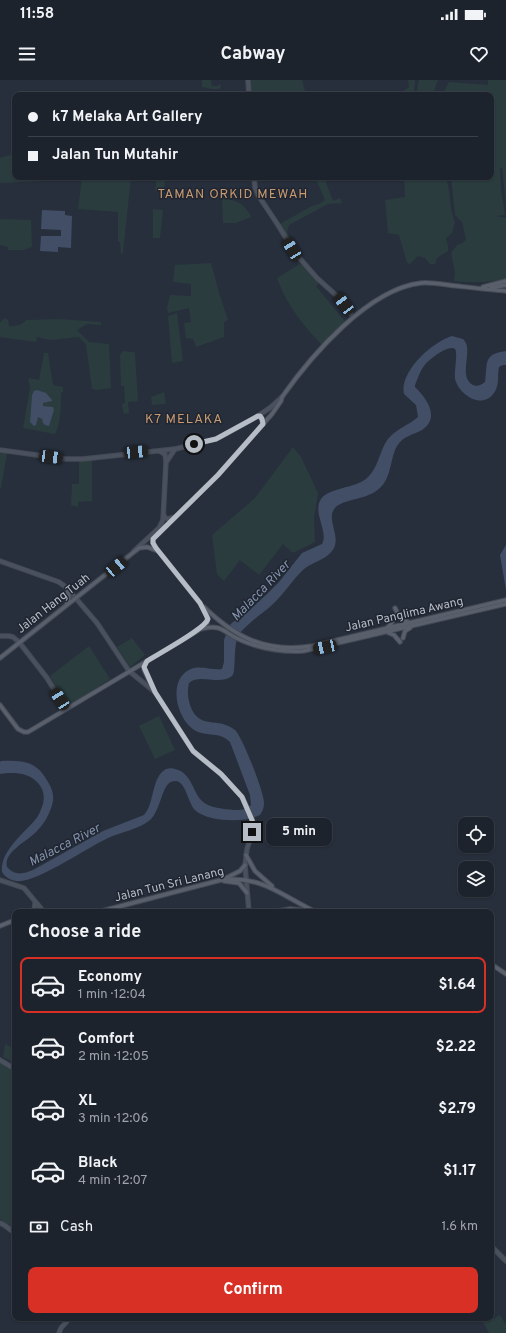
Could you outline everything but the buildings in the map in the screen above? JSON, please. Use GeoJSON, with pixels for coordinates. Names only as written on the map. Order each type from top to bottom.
{"type":"FeatureCollection","features":[{"type":"Feature","properties":{"kind":"main road"},"geometry":{"type":"LineString","coordinates":[[475,288],[506,281]]}},
{"type":"Feature","properties":{"kind":"main road"},"geometry":{"type":"LineString","coordinates":[[0,705],[18,729],[24,732],[31,730],[130,672],[199,630],[207,623],[208,619],[200,603],[153,543],[153,539],[218,475],[272,414],[282,397],[299,374],[340,328],[353,317],[390,293],[408,286],[433,283],[506,291]]}},
{"type":"Feature","properties":{"kind":"main road"},"geometry":{"type":"LineString","coordinates":[[486,289],[506,285]]}},
{"type":"Feature","properties":{"kind":"main road"},"geometry":{"type":"LineString","coordinates":[[258,416],[261,417],[263,424]]}},
{"type":"Feature","properties":{"kind":"main road","name":"Jalan Hang Tuah"},"geometry":{"type":"LineString","coordinates":[[0,658],[139,548],[147,547],[159,551]]}},
{"type":"Feature","properties":{"kind":"main road"},"geometry":{"type":"LineString","coordinates":[[67,588],[69,597],[67,604]]}},
{"type":"Feature","properties":{"kind":"main road","name":"Jalan Panglima Awang"},"geometry":{"type":"LineString","coordinates":[[200,603],[224,628],[242,639],[273,646],[302,647],[386,631],[506,600]]}},
{"type":"Feature","properties":{"kind":"main road","name":"Jalan Panglima Awang"},"geometry":{"type":"LineString","coordinates":[[412,624],[506,604]]}},
{"type":"Feature","properties":{"kind":"main road"},"geometry":{"type":"LineString","coordinates":[[395,608],[401,620],[412,624],[405,631],[403,638]]}},
{"type":"Feature","properties":{"kind":"main road"},"geometry":{"type":"LineString","coordinates":[[394,618],[386,631],[394,635],[400,642]]}},
{"type":"Feature","properties":{"kind":"main road","name":"Jalan Panglima Awang"},"geometry":{"type":"LineString","coordinates":[[199,630],[214,626],[224,628]]}},
{"type":"Feature","properties":{"kind":"main road"},"geometry":{"type":"LineString","coordinates":[[147,661],[144,670],[155,692]]}},
{"type":"Feature","properties":{"kind":"main road"},"geometry":{"type":"LineString","coordinates":[[246,855],[254,871],[279,891],[310,909]]}},
{"type":"Feature","properties":{"kind":"main road"},"geometry":{"type":"LineString","coordinates":[[222,880],[240,871],[245,865]]}},
{"type":"Feature","properties":{"kind":"main road"},"geometry":{"type":"LineString","coordinates":[[222,880],[239,883],[247,893]]}},
{"type":"Feature","properties":{"kind":"main road","name":"Jalan Tun Sri Lanang"},"geometry":{"type":"LineString","coordinates":[[110,909],[222,880],[246,880],[279,891]]}},
{"type":"Feature","properties":{"kind":"main road"},"geometry":{"type":"LineString","coordinates":[[0,926],[12,921]]}},
{"type":"Feature","properties":{"kind":"main road"},"geometry":{"type":"LineString","coordinates":[[494,966],[506,974]]}},
{"type":"Feature","properties":{"kind":"street"},"geometry":{"type":"LineString","coordinates":[[248,80],[249,92]]}},
{"type":"Feature","properties":{"kind":"street"},"geometry":{"type":"LineString","coordinates":[[254,180],[259,197],[295,253],[313,274],[338,297],[353,317]]}},
{"type":"Feature","properties":{"kind":"street"},"geometry":{"type":"LineString","coordinates":[[0,450],[74,459],[175,449],[216,439],[258,416],[282,397]]}},
{"type":"Feature","properties":{"kind":"street"},"geometry":{"type":"LineString","coordinates":[[166,462],[175,449]]}},
{"type":"Feature","properties":{"kind":"street"},"geometry":{"type":"LineString","coordinates":[[134,552],[158,528],[163,520],[166,462],[165,454],[156,450]]}},
{"type":"Feature","properties":{"kind":"street"},"geometry":{"type":"LineString","coordinates":[[164,513],[166,519],[176,516]]}},
{"type":"Feature","properties":{"kind":"street"},"geometry":{"type":"LineString","coordinates":[[0,561],[59,582],[67,588],[101,627],[130,672],[155,692],[193,751],[229,782],[242,797],[252,820],[253,831],[246,855],[245,865],[249,909]]}},
{"type":"Feature","properties":{"kind":"street"},"geometry":{"type":"LineString","coordinates":[[0,636],[13,637],[19,642],[47,678],[66,709]]}},
{"type":"Feature","properties":{"kind":"street"},"geometry":{"type":"LineString","coordinates":[[0,880],[24,888],[41,909]]}},
{"type":"Feature","properties":{"kind":"street"},"geometry":{"type":"LineString","coordinates":[[34,909],[35,903]]}},
{"type":"Feature","properties":{"kind":"street"},"geometry":{"type":"LineString","coordinates":[[0,1060],[12,1067]]}},
{"type":"Feature","properties":{"kind":"street"},"geometry":{"type":"LineString","coordinates":[[0,1223],[12,1231]]}},
{"type":"Feature","properties":{"kind":"street"},"geometry":{"type":"LineString","coordinates":[[494,1249],[506,1261]]}},
{"type":"Feature","properties":{"kind":"street"},"geometry":{"type":"LineString","coordinates":[[58,1333],[67,1321]]}},
{"type":"Feature","properties":{"kind":"shaded area"},"geometry":{"type":"Polygon","coordinates":[[[202,80],[211,80],[212,86],[218,86],[220,84],[221,87],[219,89],[212,89],[202,87],[202,80]]]}},
{"type":"Feature","properties":{"kind":"shaded area"},"geometry":{"type":"Polygon","coordinates":[[[250,80],[302,80],[305,92],[251,92],[250,80]]]}},
{"type":"Feature","properties":{"kind":"shaded area"},"geometry":{"type":"Polygon","coordinates":[[[408,80],[415,80],[414,92],[402,92],[409,87],[408,80]]]}},
{"type":"Feature","properties":{"kind":"shaded area"},"geometry":{"type":"Polygon","coordinates":[[[419,80],[438,80],[434,91],[437,92],[417,92],[419,80]]]}},
{"type":"Feature","properties":{"kind":"shaded area"},"geometry":{"type":"Polygon","coordinates":[[[488,80],[506,80],[506,205],[502,168],[500,168],[501,189],[505,215],[496,216],[506,218],[506,279],[480,282],[454,281],[455,272],[451,253],[457,245],[466,240],[462,222],[455,215],[451,180],[494,180],[494,92],[444,92],[449,82],[488,85],[488,80]]]}},
{"type":"Feature","properties":{"kind":"shaded area"},"geometry":{"type":"Polygon","coordinates":[[[12,154],[12,180],[42,180],[0,183],[0,158],[12,154]]]}},
{"type":"Feature","properties":{"kind":"shaded area"},"geometry":{"type":"Polygon","coordinates":[[[82,180],[131,180],[123,253],[121,254],[120,242],[118,242],[118,212],[78,209],[82,180]]]}},
{"type":"Feature","properties":{"kind":"shaded area"},"geometry":{"type":"Polygon","coordinates":[[[157,180],[165,180],[164,191],[155,191],[157,180]]]}},
{"type":"Feature","properties":{"kind":"shaded area"},"geometry":{"type":"Polygon","coordinates":[[[316,180],[325,180],[333,201],[340,198],[342,203],[328,204],[289,225],[287,232],[296,247],[292,249],[278,225],[325,200],[316,180]]]}},
{"type":"Feature","properties":{"kind":"shaded area"},"geometry":{"type":"Polygon","coordinates":[[[404,180],[447,180],[455,222],[452,233],[446,238],[448,251],[437,258],[435,264],[430,264],[425,258],[418,256],[410,264],[407,263],[399,235],[388,233],[385,200],[405,197],[404,180]]]}},
{"type":"Feature","properties":{"kind":"shaded area"},"geometry":{"type":"Polygon","coordinates":[[[222,198],[239,203],[245,208],[251,217],[236,223],[223,223],[222,198]]]}},
{"type":"Feature","properties":{"kind":"shaded area"},"geometry":{"type":"Polygon","coordinates":[[[153,209],[163,210],[160,238],[153,238],[153,209]]]}},
{"type":"Feature","properties":{"kind":"shaded area"},"geometry":{"type":"Polygon","coordinates":[[[0,219],[31,220],[32,247],[23,250],[8,250],[8,247],[0,245],[0,219]]]}},
{"type":"Feature","properties":{"kind":"shaded area"},"geometry":{"type":"Polygon","coordinates":[[[211,263],[228,320],[224,322],[224,337],[196,347],[193,339],[186,338],[184,323],[191,322],[189,308],[168,313],[167,307],[170,295],[191,296],[191,284],[173,282],[175,265],[211,263]]]}},
{"type":"Feature","properties":{"kind":"shaded area"},"geometry":{"type":"Polygon","coordinates":[[[300,264],[321,281],[316,286],[346,323],[324,347],[296,315],[285,297],[277,278],[300,264]]]}},
{"type":"Feature","properties":{"kind":"shaded area"},"geometry":{"type":"Polygon","coordinates":[[[177,313],[183,361],[172,363],[168,316],[177,313]]]}},
{"type":"Feature","properties":{"kind":"shaded area"},"geometry":{"type":"Polygon","coordinates":[[[4,318],[8,320],[9,326],[16,326],[26,320],[60,319],[101,322],[101,325],[87,324],[77,330],[89,342],[109,344],[111,388],[97,390],[92,389],[86,344],[79,337],[50,340],[37,337],[36,342],[0,337],[0,323],[4,318]]]}},
{"type":"Feature","properties":{"kind":"shaded area"},"geometry":{"type":"Polygon","coordinates":[[[123,351],[135,353],[138,401],[128,402],[129,413],[124,414],[122,404],[125,403],[124,386],[121,386],[120,355],[123,351]]]}},
{"type":"Feature","properties":{"kind":"shaded area"},"geometry":{"type":"Polygon","coordinates":[[[44,353],[48,353],[53,385],[63,387],[63,392],[61,393],[60,420],[55,434],[23,428],[30,388],[28,378],[39,380],[44,353]]]}},
{"type":"Feature","properties":{"kind":"shaded area"},"geometry":{"type":"Polygon","coordinates":[[[164,392],[166,404],[152,405],[151,397],[164,392]]]}},
{"type":"Feature","properties":{"kind":"shaded area"},"geometry":{"type":"Polygon","coordinates":[[[293,447],[301,457],[318,493],[314,518],[315,542],[293,553],[283,544],[259,575],[240,560],[224,581],[217,574],[212,535],[255,498],[293,447]]]}},
{"type":"Feature","properties":{"kind":"shaded area"},"geometry":{"type":"Polygon","coordinates":[[[0,452],[7,453],[1,488],[0,488],[0,452]]]}},
{"type":"Feature","properties":{"kind":"shaded area"},"geometry":{"type":"Polygon","coordinates":[[[79,461],[92,461],[92,501],[78,502],[78,507],[71,505],[72,484],[79,484],[79,461]]]}},
{"type":"Feature","properties":{"kind":"shaded area"},"geometry":{"type":"Polygon","coordinates":[[[132,638],[145,655],[130,667],[117,647],[132,638]]]}},
{"type":"Feature","properties":{"kind":"shaded area"},"geometry":{"type":"Polygon","coordinates":[[[89,646],[110,679],[67,707],[50,676],[89,646]]]}},
{"type":"Feature","properties":{"kind":"shaded area"},"geometry":{"type":"Polygon","coordinates":[[[159,716],[175,750],[155,759],[139,726],[159,716]]]}},
{"type":"Feature","properties":{"kind":"shaded area"},"geometry":{"type":"Polygon","coordinates":[[[5,1044],[12,1048],[12,1062],[3,1057],[5,1044]]]}},
{"type":"Feature","properties":{"kind":"shaded area"},"geometry":{"type":"Polygon","coordinates":[[[0,1063],[12,1069],[12,1227],[0,1219],[0,1063]]]}},
{"type":"Feature","properties":{"kind":"shaded area"},"geometry":{"type":"Polygon","coordinates":[[[500,1315],[506,1325],[506,1333],[489,1333],[483,1322],[494,1321],[494,1318],[500,1315]]]}},
{"type":"Feature","properties":{"kind":"water"},"geometry":{"type":"Polygon","coordinates":[[[42,210],[65,211],[65,215],[72,216],[71,248],[58,247],[58,252],[40,251],[41,236],[61,236],[61,230],[41,229],[42,210]]]}},
{"type":"Feature","properties":{"kind":"water"},"geometry":{"type":"Polygon","coordinates":[[[452,336],[463,339],[467,346],[466,373],[469,382],[474,386],[485,382],[487,365],[490,357],[498,352],[506,351],[506,365],[499,367],[498,383],[494,393],[489,398],[477,400],[466,395],[461,390],[455,379],[455,349],[448,349],[426,363],[420,372],[415,387],[430,408],[431,414],[428,425],[399,443],[394,452],[388,476],[381,487],[372,494],[343,503],[335,508],[332,512],[332,518],[336,540],[332,551],[326,557],[304,569],[276,601],[247,625],[240,633],[236,643],[232,676],[221,680],[199,679],[193,680],[189,683],[188,694],[190,705],[198,718],[204,721],[229,726],[235,730],[243,743],[261,789],[264,804],[260,815],[253,818],[227,820],[202,815],[196,811],[190,803],[183,786],[176,781],[171,782],[165,788],[153,816],[146,823],[108,838],[36,877],[16,881],[6,877],[2,872],[2,864],[5,857],[14,843],[38,817],[44,798],[41,787],[29,776],[15,773],[0,774],[1,761],[29,763],[44,775],[53,792],[52,807],[43,824],[9,856],[7,867],[16,873],[33,870],[103,831],[144,815],[150,804],[155,784],[161,773],[166,769],[174,769],[185,774],[202,801],[213,807],[241,810],[251,805],[250,795],[230,742],[222,736],[200,733],[189,726],[184,719],[177,701],[178,683],[182,675],[193,668],[222,669],[224,662],[224,640],[229,626],[243,616],[279,582],[302,553],[322,544],[324,533],[318,510],[321,499],[330,492],[366,479],[374,470],[388,439],[395,432],[418,417],[416,405],[404,394],[404,385],[407,376],[419,359],[427,351],[435,344],[452,336]]]}},
{"type":"Feature","properties":{"kind":"water"},"geometry":{"type":"Polygon","coordinates":[[[37,390],[46,393],[52,400],[43,403],[43,406],[53,407],[54,410],[49,426],[45,425],[42,419],[38,417],[36,425],[34,426],[30,422],[32,395],[34,391],[37,390]]]}},
{"type":"Feature","properties":{"kind":"water"},"geometry":{"type":"Polygon","coordinates":[[[506,545],[506,590],[500,555],[506,545]]]}},
{"type":"Feature","properties":{"kind":"district","name":"TAMAN ORKID MEWAH"},"geometry":{"type":"Point","coordinates":[233,193]}},
{"type":"Feature","properties":{"kind":"district","name":"K7 MELAKA"},"geometry":{"type":"Point","coordinates":[184,418]}},
{"type":"Feature","properties":{"kind":"route"},"geometry":{"type":"LineString","coordinates":[[194,444],[216,439],[258,416],[260,416],[263,421],[263,424],[218,475],[153,539],[153,543],[156,548],[200,603],[208,616],[208,619],[207,623],[199,630],[147,661],[144,670],[155,692],[193,751],[216,769],[242,797],[252,820],[254,827],[252,832]]}},
{"type":"Feature","properties":{"kind":"water label","name":"Malacca River"},"geometry":{"type":"Point","coordinates":[260,590]}},
{"type":"Feature","properties":{"kind":"water label","name":"Malacca River"},"geometry":{"type":"Point","coordinates":[64,844]}}]}
